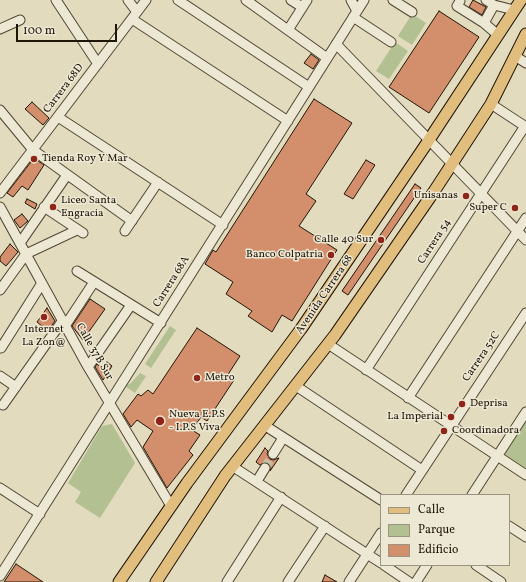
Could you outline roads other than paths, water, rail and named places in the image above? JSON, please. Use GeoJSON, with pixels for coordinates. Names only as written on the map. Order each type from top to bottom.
{"type":"FeatureCollection","features":[{"type":"Feature","properties":{"kind":"main road","name":"Avenida Carrera 68"},"geometry":{"type":"LineString","coordinates":[[119,582],[171,506],[302,330],[517,5]]}},
{"type":"Feature","properties":{"kind":"main road"},"geometry":{"type":"LineString","coordinates":[[156,582],[232,466],[328,344],[452,164],[491,104],[526,34]]}},
{"type":"Feature","properties":{"kind":"street"},"geometry":{"type":"LineString","coordinates":[[56,0],[98,64]]}},
{"type":"Feature","properties":{"kind":"street"},"geometry":{"type":"LineString","coordinates":[[128,0],[135,15],[288,121]]}},
{"type":"Feature","properties":{"kind":"street","name":"Carrera 68D"},"geometry":{"type":"LineString","coordinates":[[0,193],[146,0]]}},
{"type":"Feature","properties":{"kind":"street"},"geometry":{"type":"LineString","coordinates":[[178,0],[309,87]]}},
{"type":"Feature","properties":{"kind":"street"},"geometry":{"type":"LineString","coordinates":[[246,0],[327,58]]}},
{"type":"Feature","properties":{"kind":"street"},"geometry":{"type":"LineString","coordinates":[[288,30],[305,4],[291,0]]}},
{"type":"Feature","properties":{"kind":"street"},"geometry":{"type":"LineString","coordinates":[[351,0],[355,14],[391,42]]}},
{"type":"Feature","properties":{"kind":"street","name":"Carrera 68A"},"geometry":{"type":"LineString","coordinates":[[0,576],[223,225],[251,188],[288,121],[364,0]]}},
{"type":"Feature","properties":{"kind":"street"},"geometry":{"type":"LineString","coordinates":[[393,0],[412,12]]}},
{"type":"Feature","properties":{"kind":"street"},"geometry":{"type":"LineString","coordinates":[[460,1],[457,6],[484,22],[498,35]]}},
{"type":"Feature","properties":{"kind":"street"},"geometry":{"type":"LineString","coordinates":[[484,22],[490,2],[517,5]]}},
{"type":"Feature","properties":{"kind":"street"},"geometry":{"type":"LineString","coordinates":[[0,28],[20,20]]}},
{"type":"Feature","properties":{"kind":"street"},"geometry":{"type":"LineString","coordinates":[[336,44],[526,240]]}},
{"type":"Feature","properties":{"kind":"street"},"geometry":{"type":"LineString","coordinates":[[516,56],[526,63]]}},
{"type":"Feature","properties":{"kind":"street"},"geometry":{"type":"LineString","coordinates":[[491,104],[526,126]]}},
{"type":"Feature","properties":{"kind":"street"},"geometry":{"type":"LineString","coordinates":[[0,110],[33,150],[132,221]]}},
{"type":"Feature","properties":{"kind":"street"},"geometry":{"type":"LineString","coordinates":[[58,117],[223,225]]}},
{"type":"Feature","properties":{"kind":"street","name":"Carrera 54"},"geometry":{"type":"LineString","coordinates":[[366,370],[526,126]]}},
{"type":"Feature","properties":{"kind":"street"},"geometry":{"type":"LineString","coordinates":[[20,243],[67,175]]}},
{"type":"Feature","properties":{"kind":"street"},"geometry":{"type":"LineString","coordinates":[[125,231],[158,182]]}},
{"type":"Feature","properties":{"kind":"street","name":"Calle 37B Sur"},"geometry":{"type":"LineString","coordinates":[[0,207],[88,367],[171,506]]}},
{"type":"Feature","properties":{"kind":"street"},"geometry":{"type":"LineString","coordinates":[[0,290],[26,254],[80,231],[44,207]]}},
{"type":"Feature","properties":{"kind":"street"},"geometry":{"type":"LineString","coordinates":[[408,398],[526,218]]}},
{"type":"Feature","properties":{"kind":"street"},"geometry":{"type":"LineString","coordinates":[[77,271],[161,323]]}},
{"type":"Feature","properties":{"kind":"street"},"geometry":{"type":"LineString","coordinates":[[3,405],[94,282]]}},
{"type":"Feature","properties":{"kind":"street"},"geometry":{"type":"LineString","coordinates":[[1,348],[42,283]]}},
{"type":"Feature","properties":{"kind":"street"},"geometry":{"type":"LineString","coordinates":[[88,367],[131,305]]}},
{"type":"Feature","properties":{"kind":"street","name":"Carrera 52C"},"geometry":{"type":"LineString","coordinates":[[407,494],[451,426],[522,326],[526,312]]}},
{"type":"Feature","properties":{"kind":"street"},"geometry":{"type":"LineString","coordinates":[[328,344],[526,475]]}},
{"type":"Feature","properties":{"kind":"street"},"geometry":{"type":"LineString","coordinates":[[0,376],[16,386]]}},
{"type":"Feature","properties":{"kind":"street"},"geometry":{"type":"LineString","coordinates":[[296,386],[422,470]]}},
{"type":"Feature","properties":{"kind":"street"},"geometry":{"type":"LineString","coordinates":[[473,494],[526,412]]}},
{"type":"Feature","properties":{"kind":"street"},"geometry":{"type":"LineString","coordinates":[[264,425],[380,499]]}},
{"type":"Feature","properties":{"kind":"street"},"geometry":{"type":"LineString","coordinates":[[273,454],[283,438]]}},
{"type":"Feature","properties":{"kind":"street"},"geometry":{"type":"LineString","coordinates":[[232,466],[380,562]]}},
{"type":"Feature","properties":{"kind":"street"},"geometry":{"type":"LineString","coordinates":[[257,481],[265,468]]}},
{"type":"Feature","properties":{"kind":"street"},"geometry":{"type":"LineString","coordinates":[[0,488],[40,514]]}},
{"type":"Feature","properties":{"kind":"street"},"geometry":{"type":"LineString","coordinates":[[227,582],[281,497]]}},
{"type":"Feature","properties":{"kind":"street"},"geometry":{"type":"LineString","coordinates":[[288,582],[325,526]]}},
{"type":"Feature","properties":{"kind":"street"},"geometry":{"type":"LineString","coordinates":[[510,527],[526,537]]}},
{"type":"Feature","properties":{"kind":"street"},"geometry":{"type":"LineString","coordinates":[[349,582],[380,534]]}},
{"type":"Feature","properties":{"kind":"street"},"geometry":{"type":"LineString","coordinates":[[385,566],[409,582]]}},
{"type":"Feature","properties":{"kind":"street"},"geometry":{"type":"LineString","coordinates":[[416,582],[426,566]]}},
{"type":"Feature","properties":{"kind":"street"},"geometry":{"type":"LineString","coordinates":[[477,566],[501,582]]}},
{"type":"Feature","properties":{"kind":"tunnel"},"geometry":{"type":"LineString","coordinates":[[265,468],[273,454]]}},
{"type":"Feature","properties":{"kind":"place","name":"Tienda Roy Y Mar"},"geometry":{"type":"Point","coordinates":[34,159]}},
{"type":"Feature","properties":{"kind":"place","name":"Unisanas"},"geometry":{"type":"Point","coordinates":[466,196]}},
{"type":"Feature","properties":{"kind":"place","name":"Liceo Santa Engracia"},"geometry":{"type":"Point","coordinates":[53,207]}},
{"type":"Feature","properties":{"kind":"place","name":"Super C"},"geometry":{"type":"Point","coordinates":[515,208]}},
{"type":"Feature","properties":{"kind":"place","name":"Calle 40 Sur"},"geometry":{"type":"Point","coordinates":[381,240]}},
{"type":"Feature","properties":{"kind":"place","name":"Banco Colpatria"},"geometry":{"type":"Point","coordinates":[331,255]}},
{"type":"Feature","properties":{"kind":"place","name":"Internet La Zon@"},"geometry":{"type":"Point","coordinates":[44,317]}},
{"type":"Feature","properties":{"kind":"place","name":"Metro"},"geometry":{"type":"Point","coordinates":[197,378]}},
{"type":"Feature","properties":{"kind":"place","name":"Deprisa"},"geometry":{"type":"Point","coordinates":[462,404]}},
{"type":"Feature","properties":{"kind":"place","name":"La Imperial"},"geometry":{"type":"Point","coordinates":[451,417]}},
{"type":"Feature","properties":{"kind":"place","name":"Nueva E.P.S - I.P.S Viva"},"geometry":{"type":"Point","coordinates":[160,421]}},
{"type":"Feature","properties":{"kind":"place","name":"Coordinadora"},"geometry":{"type":"Point","coordinates":[444,431]}}]}
